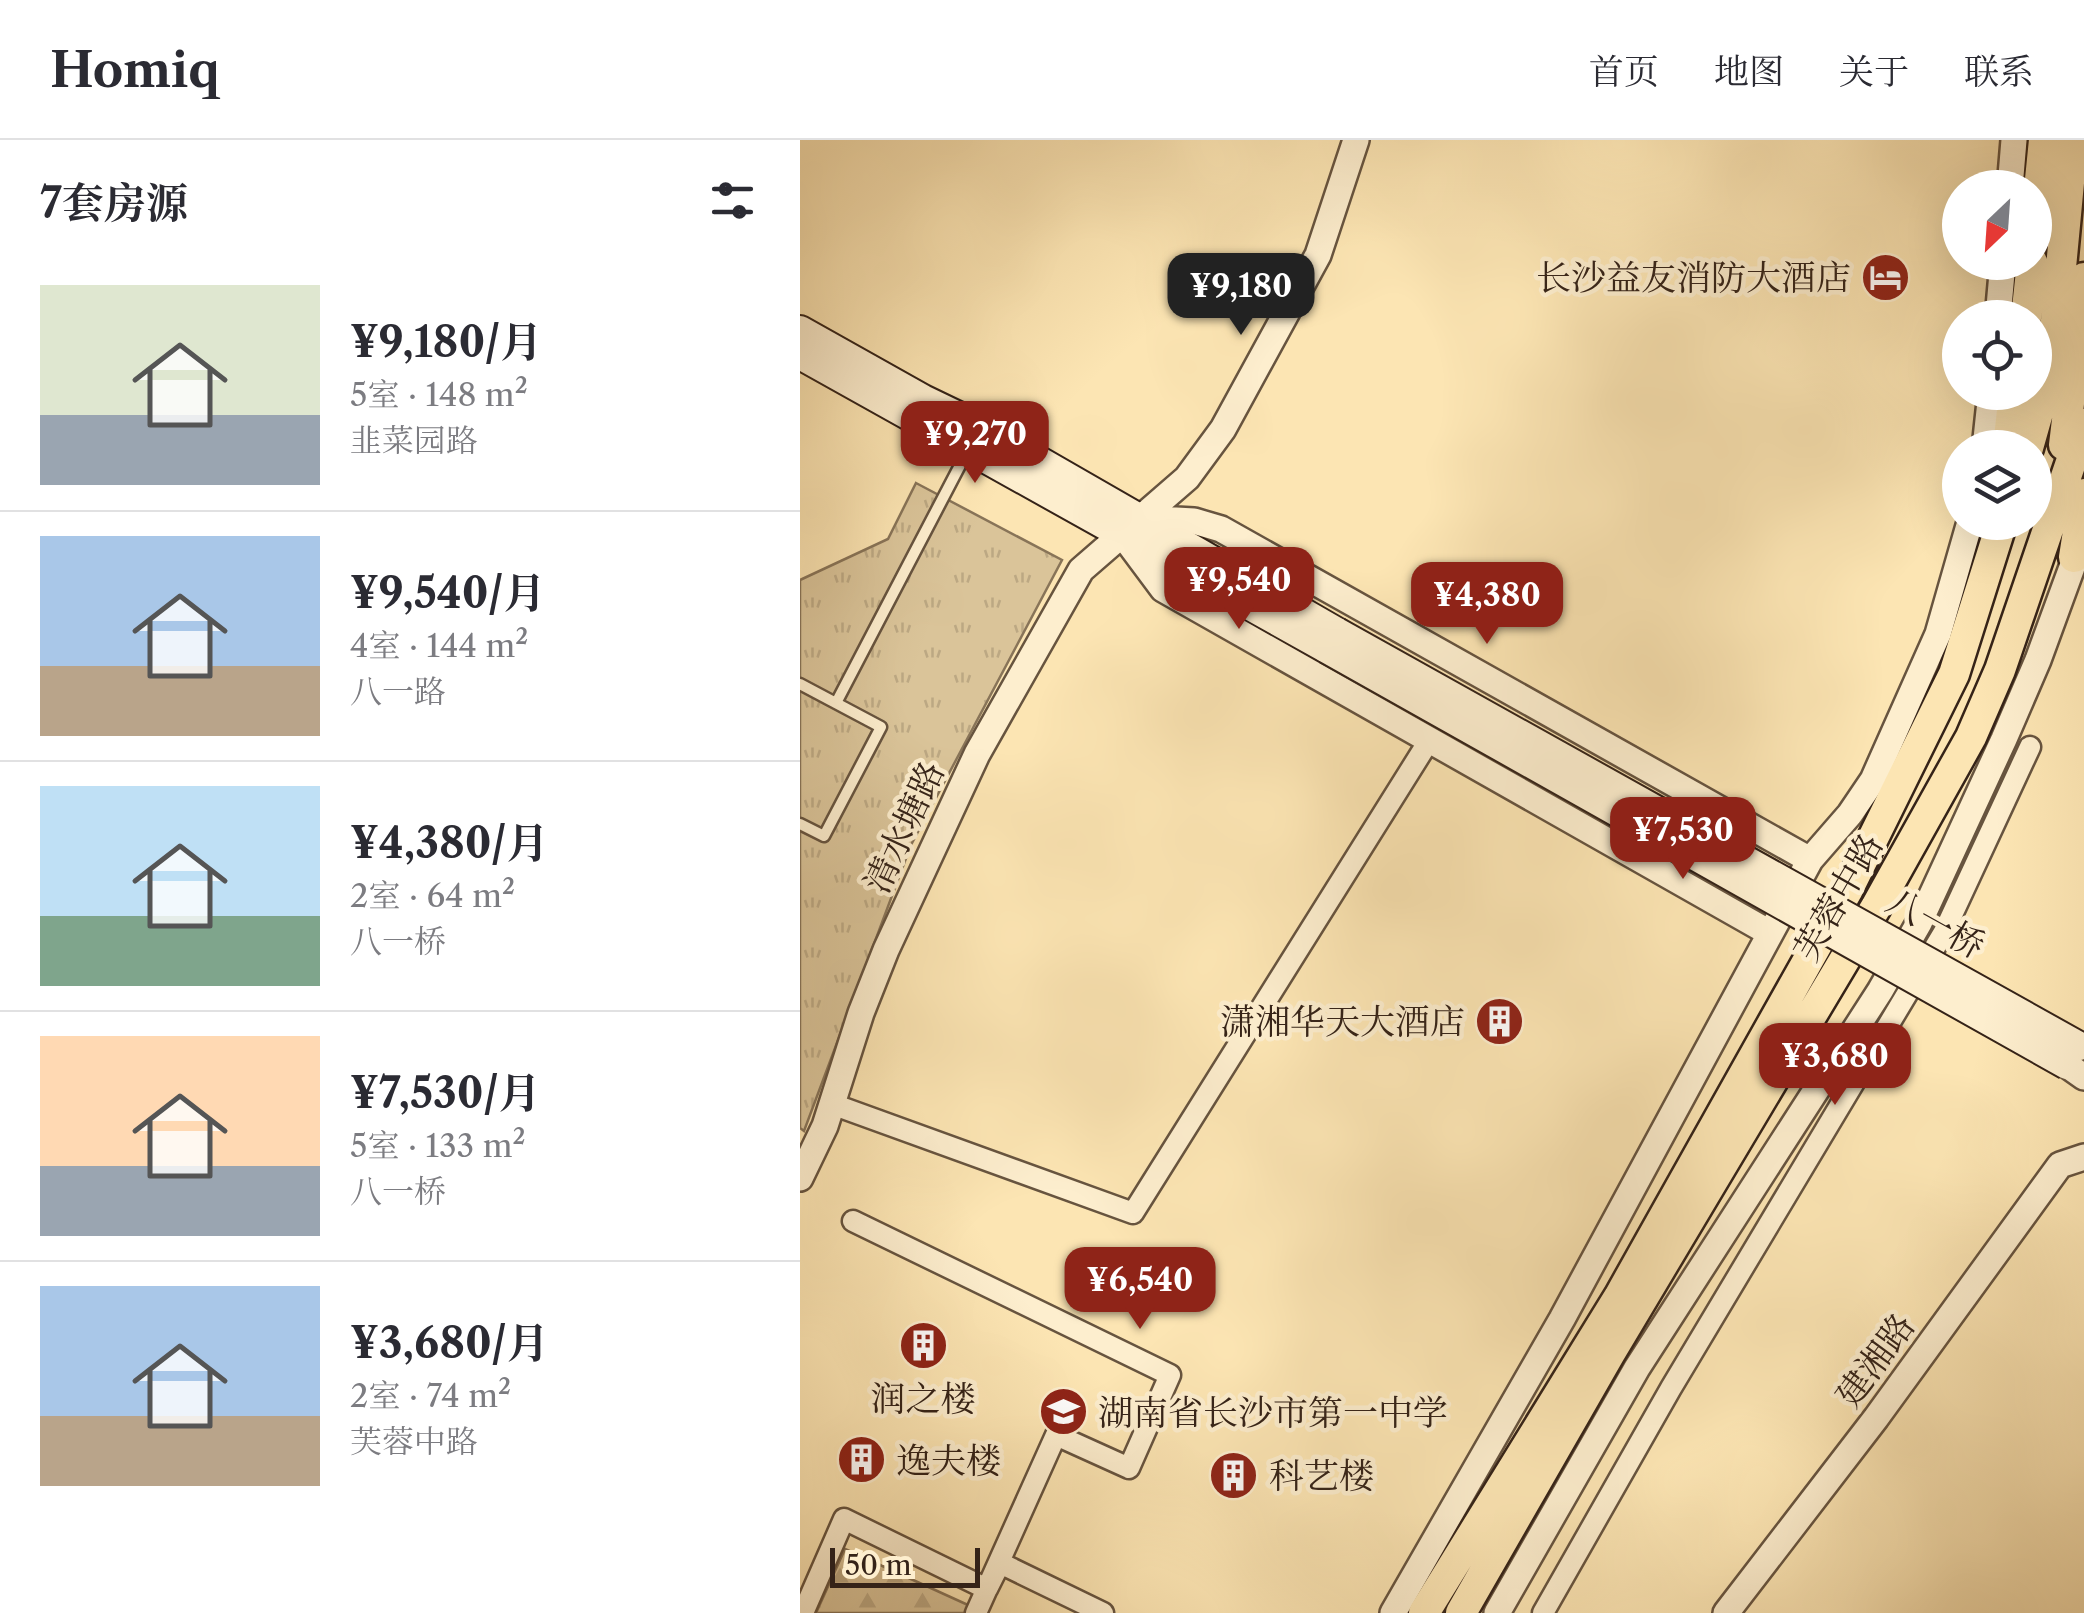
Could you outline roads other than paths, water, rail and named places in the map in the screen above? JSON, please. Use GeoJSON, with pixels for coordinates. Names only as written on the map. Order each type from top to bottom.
{"type":"FeatureCollection","features":[{"type":"Feature","properties":{"kind":"main road"},"geometry":{"type":"LineString","coordinates":[[2041,170],[2044,140]]}},
{"type":"Feature","properties":{"kind":"main road"},"geometry":{"type":"LineString","coordinates":[[2014,430],[2052,363],[2074,140]]}},
{"type":"Feature","properties":{"kind":"main road"},"geometry":{"type":"LineString","coordinates":[[2055,508],[2084,278]]}},
{"type":"Feature","properties":{"kind":"main road"},"geometry":{"type":"LineString","coordinates":[[800,330],[1130,526]]}},
{"type":"Feature","properties":{"kind":"main road"},"geometry":{"type":"LineString","coordinates":[[800,355],[968,449],[1130,526]]}},
{"type":"Feature","properties":{"kind":"main road"},"geometry":{"type":"LineString","coordinates":[[2055,508],[2084,424]]}},
{"type":"Feature","properties":{"kind":"main road"},"geometry":{"type":"LineString","coordinates":[[2079,546],[2084,494]]}},
{"type":"Feature","properties":{"kind":"main road","name":"芙蓉中路"},"geometry":{"type":"LineString","coordinates":[[1461,1613],[1610,1352],[1933,808],[1971,737],[2000,670],[2055,508]]}},
{"type":"Feature","properties":{"kind":"main road","name":"八一桥"},"geometry":{"type":"LineString","coordinates":[[1130,526],[2078,1060]]}},
{"type":"Feature","properties":{"kind":"main road","name":"芙蓉中路"},"geometry":{"type":"LineString","coordinates":[[1424,1613],[1619,1297],[1847,891],[1954,674],[1996,540]]}},
{"type":"Feature","properties":{"kind":"street","name":"清水塘路"},"geometry":{"type":"LineString","coordinates":[[800,1178],[832,1104],[886,950],[976,754],[1069,586],[1094,557],[1187,478],[1223,429],[1318,255],[1356,140]]}},
{"type":"Feature","properties":{"kind":"street"},"geometry":{"type":"LineString","coordinates":[[2012,170],[2014,140]]}},
{"type":"Feature","properties":{"kind":"street"},"geometry":{"type":"LineString","coordinates":[[1770,934],[1164,590],[1130,526],[1194,521],[1220,529],[1810,860]]}},
{"type":"Feature","properties":{"kind":"street"},"geometry":{"type":"LineString","coordinates":[[1393,1613],[1562,1318],[1810,860],[1873,780],[1938,634],[1965,540]]}},
{"type":"Feature","properties":{"kind":"street"},"geometry":{"type":"LineString","coordinates":[[1498,1613],[1637,1368],[1880,991],[1918,923],[2032,676],[2079,546]]}},
{"type":"Feature","properties":{"kind":"street"},"geometry":{"type":"LineString","coordinates":[[832,1104],[1133,1213],[1430,739]]}},
{"type":"Feature","properties":{"kind":"street"},"geometry":{"type":"LineString","coordinates":[[1543,1613],[1671,1388],[1944,932],[2030,747]]}},
{"type":"Feature","properties":{"kind":"street","name":"建湘路"},"geometry":{"type":"LineString","coordinates":[[1726,1613],[1876,1418],[2060,1165],[2084,1157]]}},
{"type":"Feature","properties":{"kind":"street"},"geometry":{"type":"LineString","coordinates":[[853,1221],[1170,1374],[1129,1468],[1056,1435],[976,1613]]}},
{"type":"Feature","properties":{"kind":"street"},"geometry":{"type":"LineString","coordinates":[[803,1613],[844,1519],[987,1588]]}},
{"type":"Feature","properties":{"kind":"street"},"geometry":{"type":"LineString","coordinates":[[1000,1563],[1103,1613]]}},
{"type":"Feature","properties":{"kind":"lane"},"geometry":{"type":"LineString","coordinates":[[836,703],[968,449]]}},
{"type":"Feature","properties":{"kind":"lane"},"geometry":{"type":"LineString","coordinates":[[800,684],[881,726],[824,836],[800,824]]}},
{"type":"Feature","properties":{"kind":"place","name":"长沙益友消防大酒店"},"geometry":{"type":"Point","coordinates":[1886,277]}},
{"type":"Feature","properties":{"kind":"place","name":"潇湘华天大酒店"},"geometry":{"type":"Point","coordinates":[1500,1021]}},
{"type":"Feature","properties":{"kind":"place","name":"润之楼"},"geometry":{"type":"Point","coordinates":[923,1346]}},
{"type":"Feature","properties":{"kind":"place","name":"湖南省长沙市第一中学"},"geometry":{"type":"Point","coordinates":[1063,1412]}},
{"type":"Feature","properties":{"kind":"place","name":"逸夫楼"},"geometry":{"type":"Point","coordinates":[861,1460]}},
{"type":"Feature","properties":{"kind":"place","name":"科艺楼"},"geometry":{"type":"Point","coordinates":[1234,1475]}}]}
